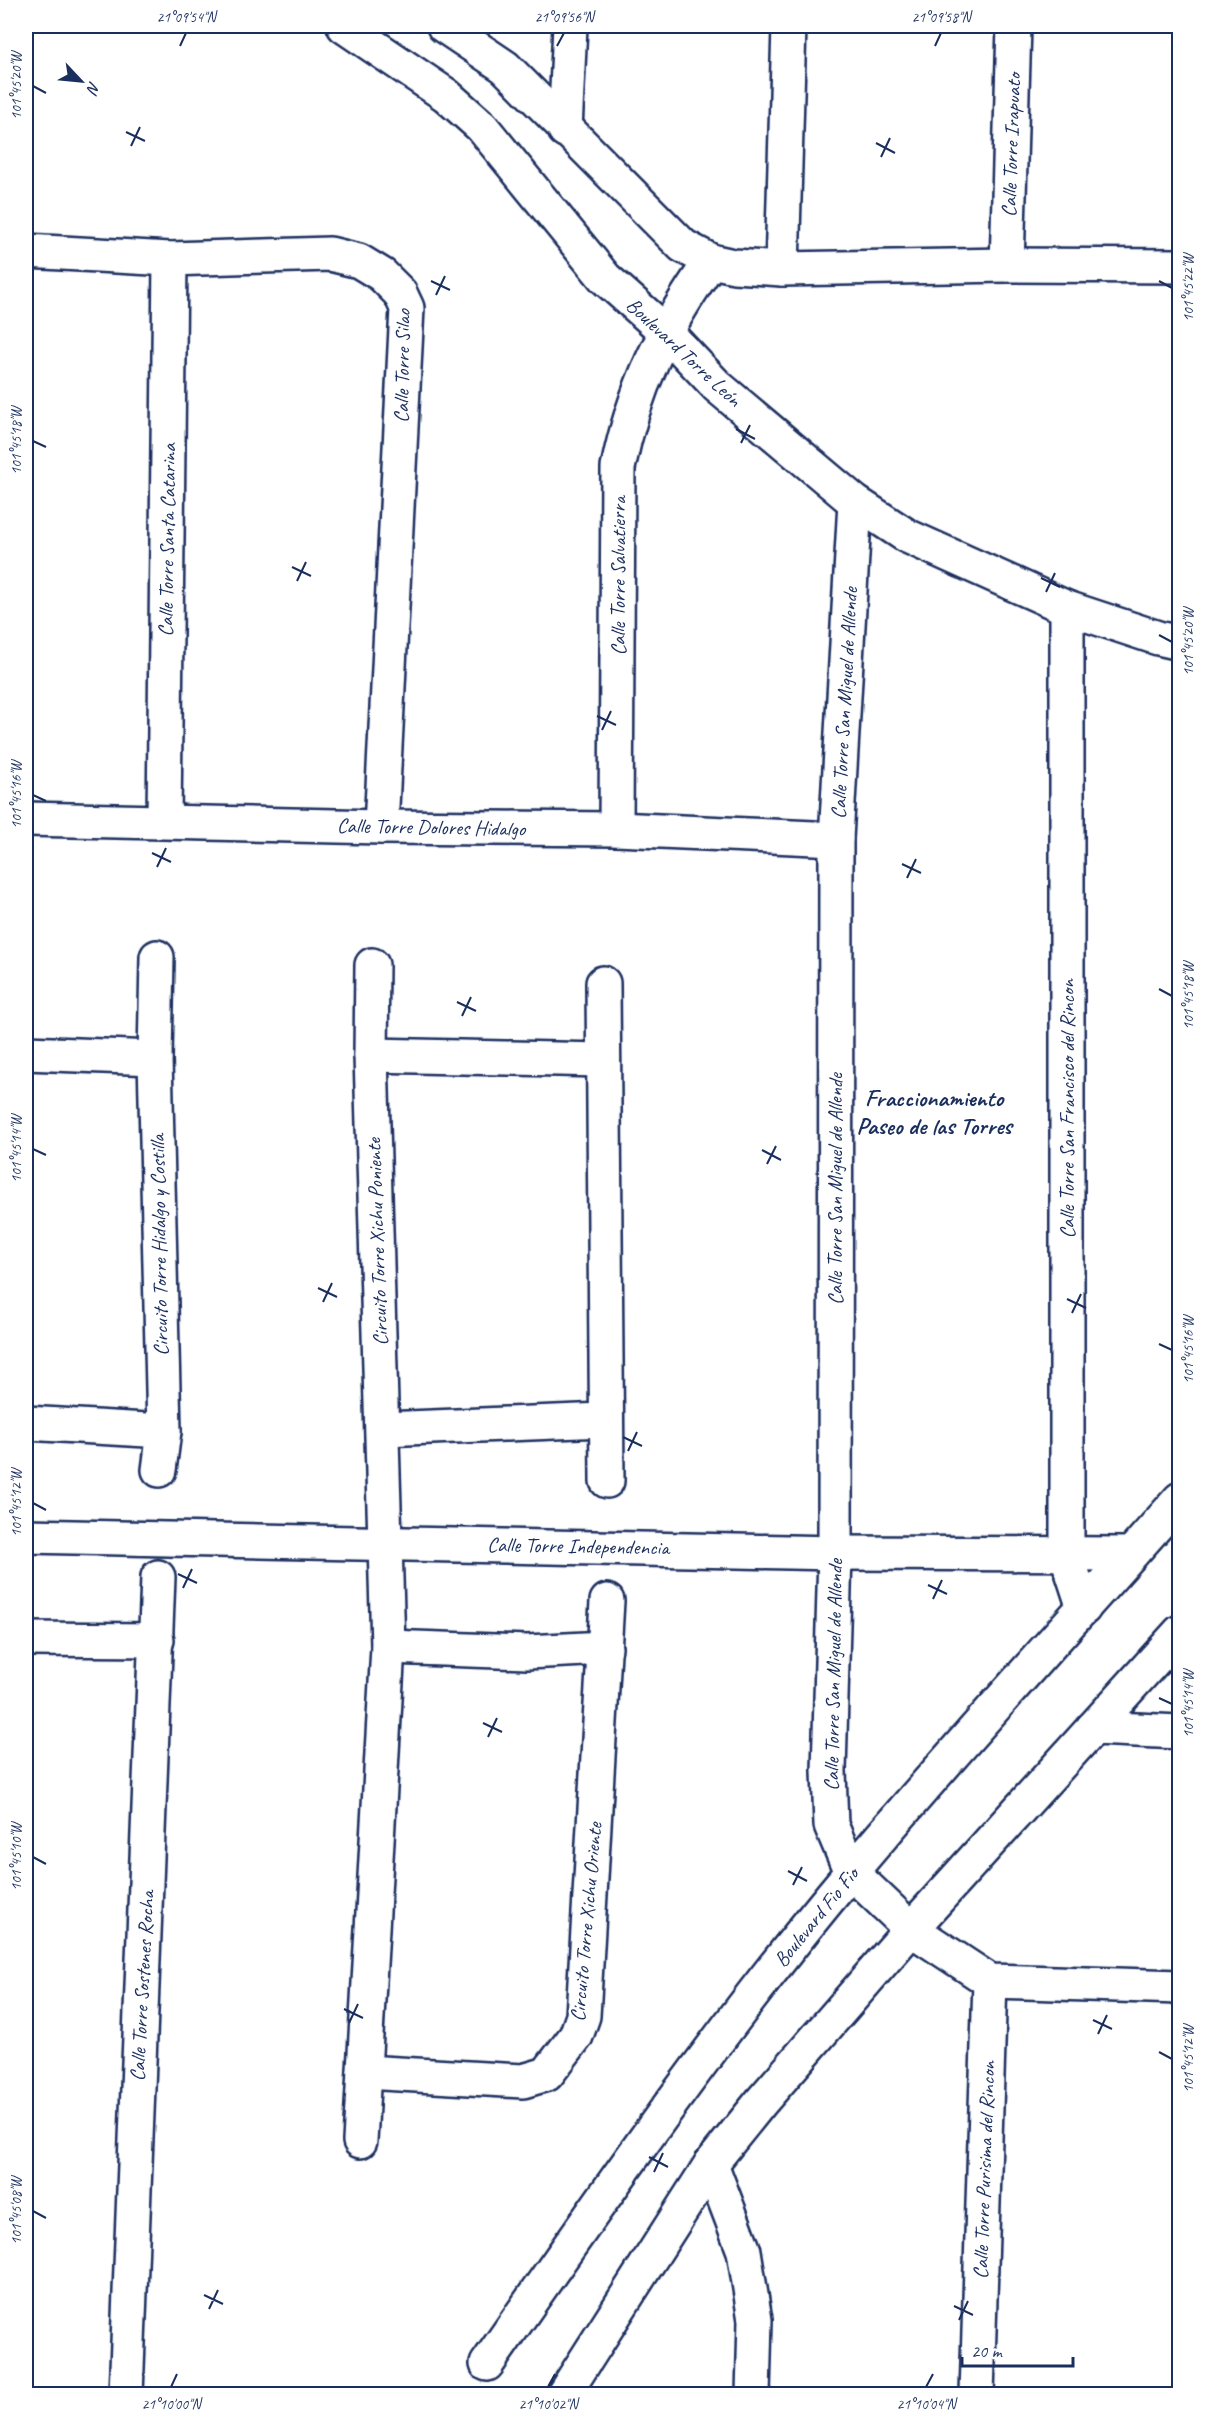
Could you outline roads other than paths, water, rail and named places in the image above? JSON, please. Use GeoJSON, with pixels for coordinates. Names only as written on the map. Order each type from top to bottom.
{"type":"FeatureCollection","features":[{"type":"Feature","properties":{"kind":"street","name":"Boulevard Torre León"},"geometry":{"type":"LineString","coordinates":[[344,26],[446,95],[482,127],[605,278],[666,332],[717,386],[855,502],[907,536],[1067,608],[1158,639],[1179,643]]}},
{"type":"Feature","properties":{"kind":"street"},"geometry":{"type":"LineString","coordinates":[[444,26],[505,68],[683,246],[711,261],[735,266],[782,269],[1007,265],[1179,266]]}},
{"type":"Feature","properties":{"kind":"street"},"geometry":{"type":"LineString","coordinates":[[565,130],[570,26]]}},
{"type":"Feature","properties":{"kind":"street"},"geometry":{"type":"LineString","coordinates":[[782,269],[789,26]]}},
{"type":"Feature","properties":{"kind":"street","name":"Calle Torre Irapuato"},"geometry":{"type":"LineString","coordinates":[[1007,265],[1014,26]]}},
{"type":"Feature","properties":{"kind":"street","name":"Calle Torre Silao"},"geometry":{"type":"LineString","coordinates":[[26,251],[170,259],[330,254],[359,261],[382,275],[400,293],[407,308],[381,827]]}},
{"type":"Feature","properties":{"kind":"street","name":"Calle Torre Santa Catarina"},"geometry":{"type":"LineString","coordinates":[[164,820],[170,259]]}},
{"type":"Feature","properties":{"kind":"street","name":"Calle Torre Salvatierra"},"geometry":{"type":"LineString","coordinates":[[616,829],[618,468],[626,429],[638,389],[666,332],[711,261]]}},
{"type":"Feature","properties":{"kind":"street","name":"Calle Torre San Miguel de Allende"},"geometry":{"type":"LineString","coordinates":[[851,1872],[831,1825],[829,1771],[835,1553],[836,838],[855,502]]}},
{"type":"Feature","properties":{"kind":"street","name":"Calle Torre San Francisco del Rincon"},"geometry":{"type":"LineString","coordinates":[[1067,608],[1067,1556],[1084,1608]]}},
{"type":"Feature","properties":{"kind":"street","name":"Calle Torre Dolores Hidalgo"},"geometry":{"type":"LineString","coordinates":[[26,819],[164,820],[381,827],[616,829],[836,838]]}},
{"type":"Feature","properties":{"kind":"street","name":"Circuito Torre Hidalgo y Costilla"},"geometry":{"type":"LineString","coordinates":[[157,957],[155,1059],[164,1431],[159,1470]]}},
{"type":"Feature","properties":{"kind":"street","name":"Circuito Torre Xichu Poniente"},"geometry":{"type":"LineString","coordinates":[[372,965],[371,1055],[387,1542]]}},
{"type":"Feature","properties":{"kind":"street"},"geometry":{"type":"LineString","coordinates":[[603,983],[604,1420],[607,1481]]}},
{"type":"Feature","properties":{"kind":"street"},"geometry":{"type":"LineString","coordinates":[[26,1053],[155,1059]]}},
{"type":"Feature","properties":{"kind":"street"},"geometry":{"type":"LineString","coordinates":[[371,1055],[603,1060]]}},
{"type":"Feature","properties":{"kind":"street"},"geometry":{"type":"LineString","coordinates":[[383,1428],[604,1420]]}},
{"type":"Feature","properties":{"kind":"street"},"geometry":{"type":"LineString","coordinates":[[26,1423],[164,1431]]}},
{"type":"Feature","properties":{"kind":"street","name":"Boulevard Fio Fio"},"geometry":{"type":"LineString","coordinates":[[487,2364],[690,2077],[851,1872],[1179,1499]]}},
{"type":"Feature","properties":{"kind":"street","name":"Calle Torre Independencia"},"geometry":{"type":"LineString","coordinates":[[26,1536],[835,1553],[1067,1556],[1131,1554]]}},
{"type":"Feature","properties":{"kind":"street"},"geometry":{"type":"LineString","coordinates":[[360,2141],[388,1647],[387,1542]]}},
{"type":"Feature","properties":{"kind":"street","name":"Calle Torre Sostenes Rocha"},"geometry":{"type":"LineString","coordinates":[[126,2394],[158,1577]]}},
{"type":"Feature","properties":{"kind":"street","name":"Circuito Torre Xichu Oriente"},"geometry":{"type":"LineString","coordinates":[[364,2072],[523,2081],[547,2074],[576,2036],[583,2016],[607,1601]]}},
{"type":"Feature","properties":{"kind":"street"},"geometry":{"type":"LineString","coordinates":[[564,2394],[711,2164],[910,1929],[1179,1632]]}},
{"type":"Feature","properties":{"kind":"street"},"geometry":{"type":"LineString","coordinates":[[26,1639],[157,1640]]}},
{"type":"Feature","properties":{"kind":"street"},"geometry":{"type":"LineString","coordinates":[[388,1647],[527,1652],[605,1648]]}},
{"type":"Feature","properties":{"kind":"street"},"geometry":{"type":"LineString","coordinates":[[1094,1728],[1179,1732]]}},
{"type":"Feature","properties":{"kind":"street"},"geometry":{"type":"LineString","coordinates":[[851,1872],[910,1929],[990,1981],[1179,1987]]}},
{"type":"Feature","properties":{"kind":"street","name":"Calle Torre Purisima del Rincon"},"geometry":{"type":"LineString","coordinates":[[977,2394],[990,1981]]}},
{"type":"Feature","properties":{"kind":"street"},"geometry":{"type":"LineString","coordinates":[[711,2164],[744,2251],[756,2320],[753,2394]]}},
{"type":"Feature","properties":{"kind":"district","name":"Fraccionamiento Paseo de las Torres"},"geometry":{"type":"Point","coordinates":[934,1112]}}]}
